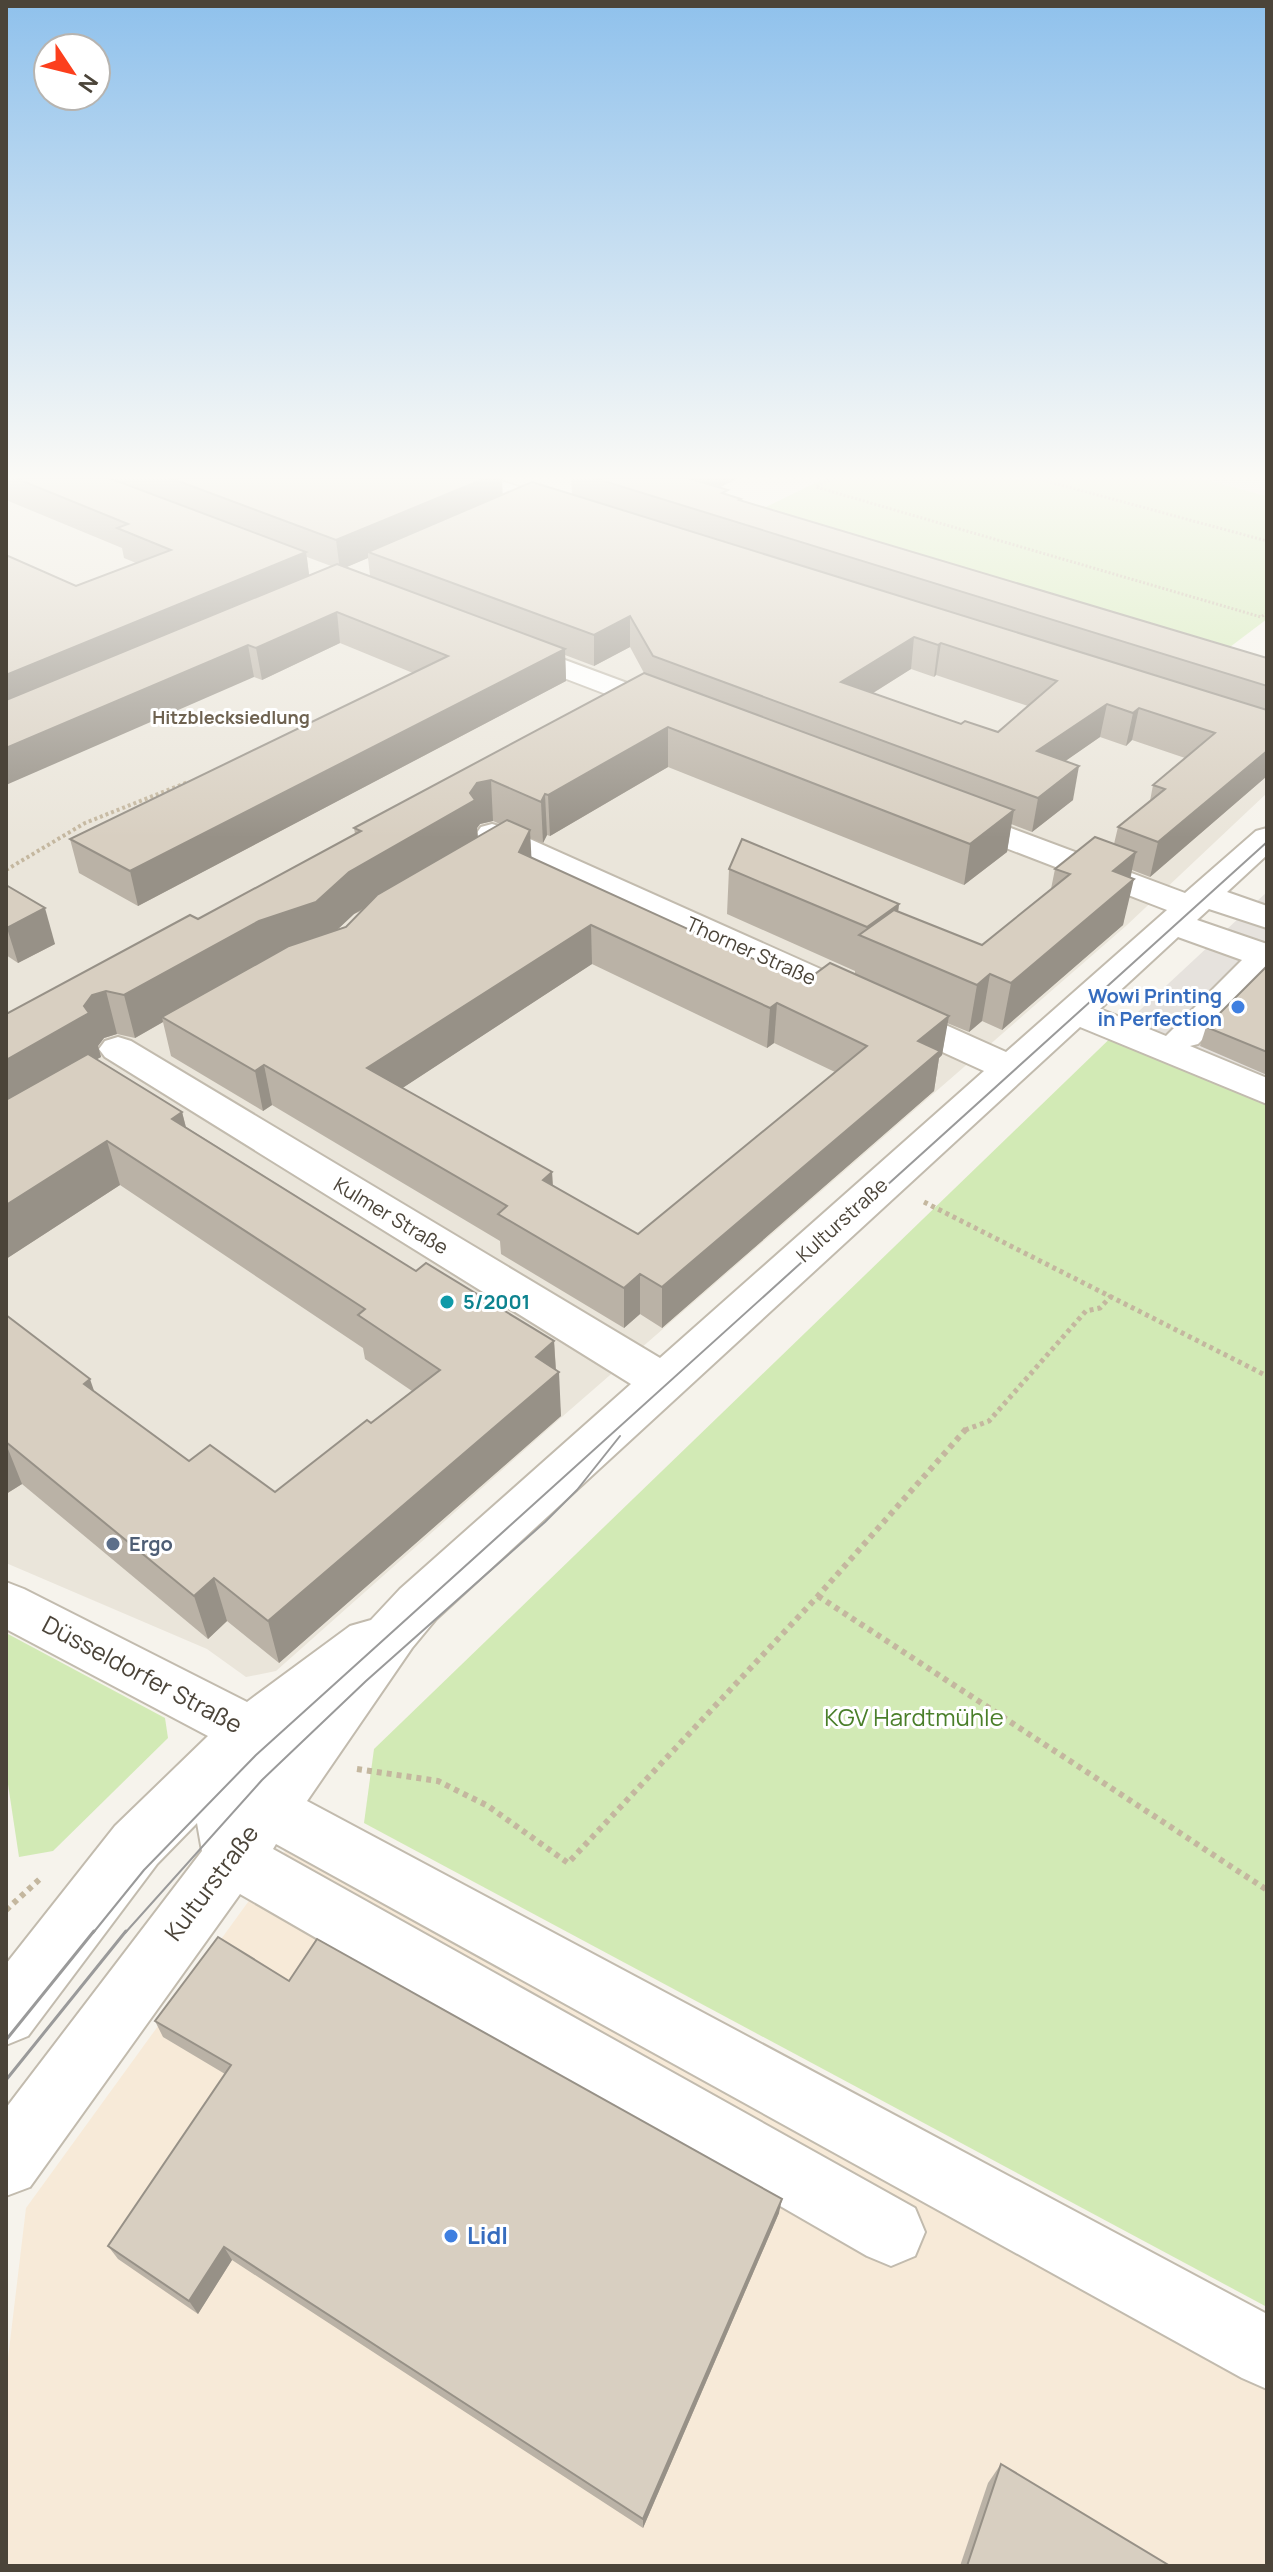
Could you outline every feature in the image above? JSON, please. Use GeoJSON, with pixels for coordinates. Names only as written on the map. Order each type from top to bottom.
{"type":"FeatureCollection","features":[{"type":"Feature","properties":{"kind":"street"},"geometry":{"type":"LineString","coordinates":[[485,638],[689,716]]}},
{"type":"Feature","properties":{"kind":"street"},"geometry":{"type":"LineString","coordinates":[[589,715],[630,693]]}},
{"type":"Feature","properties":{"kind":"street"},"geometry":{"type":"LineString","coordinates":[[925,806],[1189,908],[1267,955],[1185,1036]]}},
{"type":"Feature","properties":{"kind":"street","name":"Kulturstraße"},"geometry":{"type":"LineString","coordinates":[[6,2014],[136,1845],[238,1745],[406,1618],[884,1181],[1267,838]]}},
{"type":"Feature","properties":{"kind":"street","name":"Thorner Straße"},"geometry":{"type":"LineString","coordinates":[[490,846],[1011,1069]]}},
{"type":"Feature","properties":{"kind":"street"},"geometry":{"type":"LineString","coordinates":[[1189,908],[1267,918]]}},
{"type":"Feature","properties":{"kind":"street"},"geometry":{"type":"LineString","coordinates":[[1075,1012],[1267,1092]]}},
{"type":"Feature","properties":{"kind":"street","name":"Kulmer Straße"},"geometry":{"type":"LineString","coordinates":[[171,1035],[114,1062],[664,1382]]}},
{"type":"Feature","properties":{"kind":"street","name":"Düsseldorfer Straße"},"geometry":{"type":"LineString","coordinates":[[6,1604],[238,1745]]}},
{"type":"Feature","properties":{"kind":"street","name":"Kulturstraße"},"geometry":{"type":"LineString","coordinates":[[6,2163],[406,1618]]}},
{"type":"Feature","properties":{"kind":"street"},"geometry":{"type":"LineString","coordinates":[[238,1745],[225,1819],[266,1810],[1267,2353]]}},
{"type":"Feature","properties":{"kind":"street"},"geometry":{"type":"LineString","coordinates":[[266,1810],[891,2232]]}},
{"type":"Feature","properties":{"kind":"path"},"geometry":{"type":"LineString","coordinates":[[1196,598],[1261,617],[1267,613]]}},
{"type":"Feature","properties":{"kind":"path"},"geometry":{"type":"LineString","coordinates":[[6,870],[85,823],[202,777]]}},
{"type":"Feature","properties":{"kind":"path"},"geometry":{"type":"LineString","coordinates":[[884,1181],[1267,1376]]}},
{"type":"Feature","properties":{"kind":"path"},"geometry":{"type":"LineString","coordinates":[[266,1810],[386,1771],[438,1781],[488,1806],[568,1863],[818,1596],[967,1428],[989,1421],[1086,1311],[1100,1308],[1111,1296]]}},
{"type":"Feature","properties":{"kind":"path"},"geometry":{"type":"LineString","coordinates":[[818,1596],[1267,1890]]}},
{"type":"Feature","properties":{"kind":"shaded area"},"geometry":{"type":"Polygon","coordinates":[[[6,598],[809,598],[1267,750],[1267,793],[1127,925],[563,1416],[276,1671],[246,1677],[207,1649],[6,1563],[6,598]]]}},
{"type":"Feature","properties":{"kind":"shaded area"},"geometry":{"type":"Polygon","coordinates":[[[1267,892],[1267,1085],[1124,1025],[1239,918],[1267,892]]]}},
{"type":"Feature","properties":{"kind":"shaded area"},"geometry":{"type":"Polygon","coordinates":[[[285,1851],[1020,2249],[1267,2316],[1267,2566],[6,2566],[6,2375],[26,2208],[285,1851]]]}},
{"type":"Feature","properties":{"kind":"green space"},"geometry":{"type":"Polygon","coordinates":[[[1042,598],[1267,598],[1267,619],[1222,653],[1042,598]]]}},
{"type":"Feature","properties":{"kind":"green space","name":"KGV Hardtmühle"},"geometry":{"type":"Polygon","coordinates":[[[1124,1025],[1267,1085],[1267,2307],[364,1823],[374,1749],[1124,1025]]]}},
{"type":"Feature","properties":{"kind":"green space"},"geometry":{"type":"Polygon","coordinates":[[[6,1633],[165,1718],[168,1738],[53,1851],[19,1857],[6,1771],[6,1633]]]}},
{"type":"Feature","properties":{"kind":"building"},"geometry":{"type":"Polygon","coordinates":[[[6,598],[194,598],[6,675],[6,598]]]}},
{"type":"Feature","properties":{"kind":"building"},"geometry":{"type":"Polygon","coordinates":[[[254,598],[428,598],[565,649],[130,871],[70,839],[448,656],[337,612],[256,648],[248,645],[6,748],[6,700],[254,598]]]}},
{"type":"Feature","properties":{"kind":"building"},"geometry":{"type":"Polygon","coordinates":[[[493,598],[906,598],[1267,710],[1267,751],[1158,842],[1118,827],[1165,789],[1153,785],[1215,733],[1139,708],[1133,713],[1107,704],[1037,751],[1079,766],[1038,798],[653,656],[630,616],[594,635],[493,598]],[[914,637],[841,682],[961,724],[965,721],[998,732],[1057,681],[941,643],[938,645],[914,637]]]}},
{"type":"Feature","properties":{"kind":"building"},"geometry":{"type":"Polygon","coordinates":[[[982,598],[1067,598],[1267,658],[1267,686],[982,598]]]}},
{"type":"Feature","properties":{"kind":"building"},"geometry":{"type":"Polygon","coordinates":[[[644,673],[1014,810],[970,844],[668,727],[545,794],[541,802],[491,780],[477,783],[470,793],[475,800],[349,872],[316,902],[259,921],[124,995],[106,991],[92,995],[84,1006],[89,1013],[6,1060],[6,1014],[190,915],[198,919],[361,831],[354,828],[644,673]]]}},
{"type":"Feature","properties":{"kind":"building"},"geometry":{"type":"Polygon","coordinates":[[[507,820],[530,830],[519,852],[804,982],[830,963],[949,1016],[918,1041],[940,1051],[662,1287],[640,1274],[624,1288],[498,1214],[507,1206],[264,1065],[255,1071],[162,1017],[289,946],[346,927],[377,895],[507,820]],[[591,925],[367,1068],[552,1172],[543,1180],[638,1234],[867,1046],[777,1003],[770,1008],[591,925]]]}},
{"type":"Feature","properties":{"kind":"building"},"geometry":{"type":"Polygon","coordinates":[[[1095,837],[1136,852],[1113,871],[1134,879],[1011,983],[990,974],[977,985],[859,935],[894,910],[982,945],[1070,874],[1055,869],[1095,837]]]}},
{"type":"Feature","properties":{"kind":"building"},"geometry":{"type":"Polygon","coordinates":[[[742,839],[899,904],[867,927],[729,869],[742,839]]]}},
{"type":"Feature","properties":{"kind":"building"},"geometry":{"type":"Polygon","coordinates":[[[6,885],[45,908],[7,928],[6,885]]]}},
{"type":"Feature","properties":{"kind":"building"},"geometry":{"type":"Polygon","coordinates":[[[1267,966],[1267,1052],[1206,1027],[1267,966]]]}},
{"type":"Feature","properties":{"kind":"building"},"geometry":{"type":"Polygon","coordinates":[[[88,1054],[182,1112],[172,1119],[416,1271],[426,1263],[554,1341],[536,1357],[559,1372],[268,1621],[214,1578],[194,1596],[6,1442],[6,1315],[90,1379],[84,1384],[189,1461],[210,1445],[275,1492],[367,1420],[371,1423],[440,1370],[358,1315],[365,1309],[107,1141],[6,1205],[6,1100],[88,1054]]]}},
{"type":"Feature","properties":{"kind":"building","name":"Lidl"},"geometry":{"type":"Polygon","coordinates":[[[218,1937],[289,1981],[317,1939],[782,2199],[643,2519],[224,2247],[189,2301],[108,2246],[231,2065],[155,2021],[218,1937]]]}},
{"type":"Feature","properties":{"kind":"building"},"geometry":{"type":"Polygon","coordinates":[[[1001,2464],[1170,2566],[967,2566],[1001,2464]]]}},
{"type":"Feature","properties":{"kind":"tram line"},"geometry":{"type":"LineString","coordinates":[[93,1933],[144,1870],[256,1755],[1267,842]]}},
{"type":"Feature","properties":{"kind":"tram line"},"geometry":{"type":"LineString","coordinates":[[125,1933],[262,1780],[366,1681],[545,1522],[577,1490],[620,1436]]}},
{"type":"Feature","properties":{"kind":"tram line"},"geometry":{"type":"LineString","coordinates":[[6,2040],[94,1931]]}},
{"type":"Feature","properties":{"kind":"tram line"},"geometry":{"type":"LineString","coordinates":[[6,2080],[126,1931]]}},
{"type":"Feature","properties":{"kind":"place","name":"Wowi Printing in Perfection"},"geometry":{"type":"Point","coordinates":[1238,1007]}},
{"type":"Feature","properties":{"kind":"place","name":"5/2001"},"geometry":{"type":"Point","coordinates":[447,1302]}},
{"type":"Feature","properties":{"kind":"place","name":"Ergo"},"geometry":{"type":"Point","coordinates":[113,1544]}},
{"type":"Feature","properties":{"kind":"place","name":"Lidl"},"geometry":{"type":"Point","coordinates":[451,2236]}},
{"type":"Feature","properties":{"kind":"district","name":"Hitzblecksiedlung"},"geometry":{"type":"Point","coordinates":[231,718]}}]}
